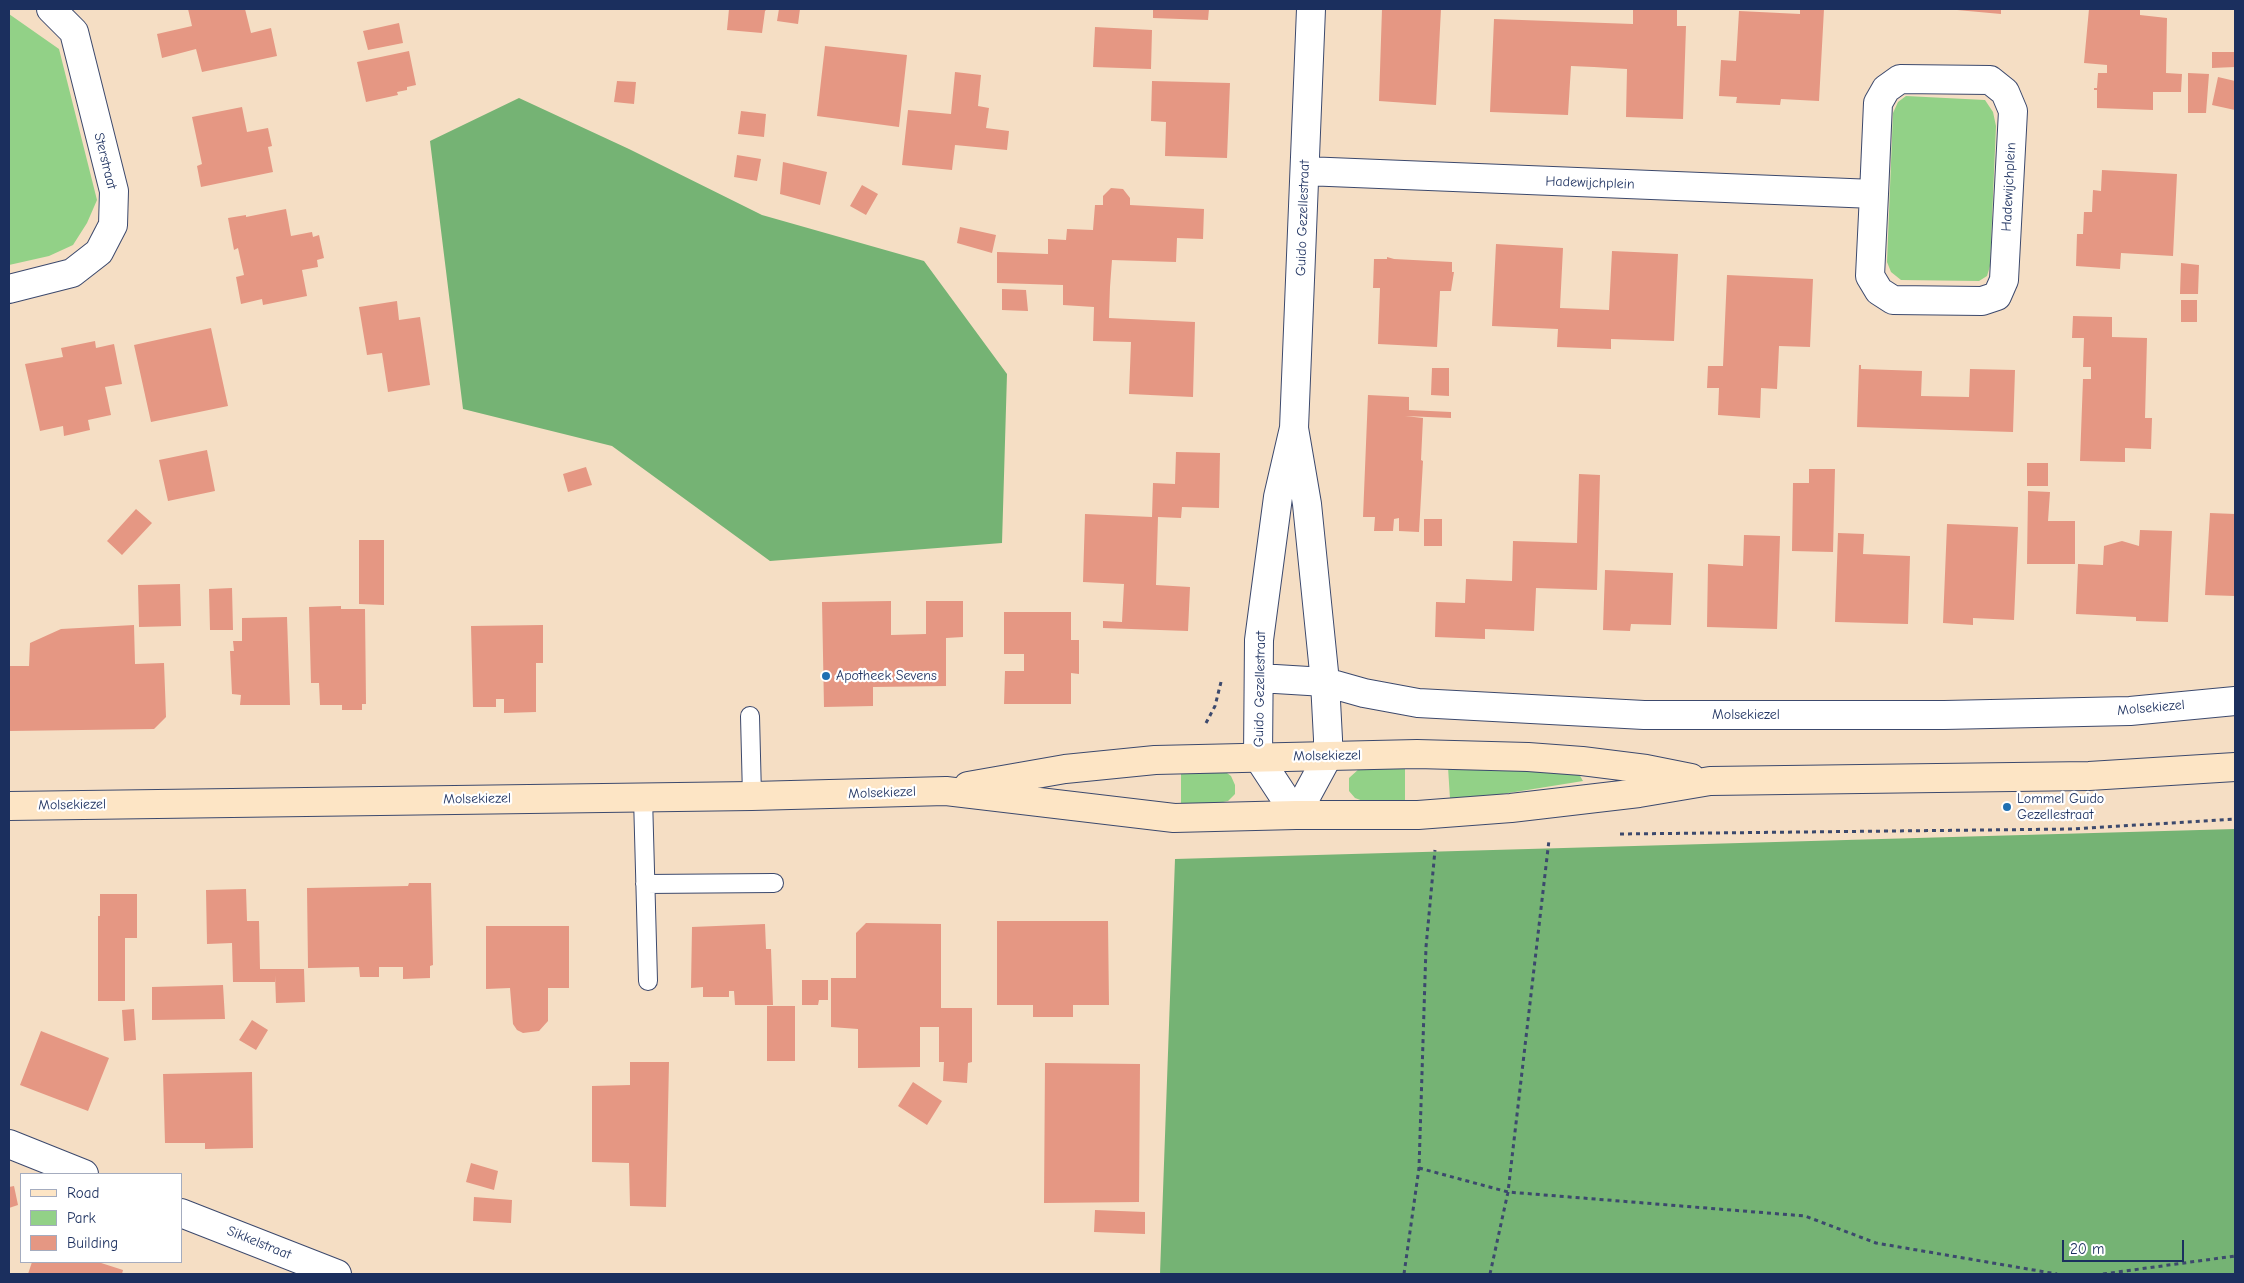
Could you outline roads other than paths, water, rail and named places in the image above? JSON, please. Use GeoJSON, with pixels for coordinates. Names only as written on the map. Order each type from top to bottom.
{"type":"FeatureCollection","features":[{"type":"Feature","properties":{"kind":"main road","name":"Molsekiezel"},"geometry":{"type":"LineString","coordinates":[[946,791],[1019,776],[1113,763],[1258,748],[1328,756],[1439,754],[1528,757],[1646,769],[1710,781]]}},
{"type":"Feature","properties":{"kind":"main road","name":"Molsekiezel"},"geometry":{"type":"LineString","coordinates":[[9,806],[752,796],[946,791],[1174,818],[1418,815],[1485,810],[1639,793],[1710,781],[2090,776],[2235,767]]}},
{"type":"Feature","properties":{"kind":"street","name":"Sterstraat"},"geometry":{"type":"LineString","coordinates":[[9,289],[72,273],[99,252],[113,225],[114,191],[74,32],[51,9]]}},
{"type":"Feature","properties":{"kind":"street","name":"Guido Gezellestraat"},"geometry":{"type":"LineString","coordinates":[[1296,815],[1258,748],[1259,640],[1278,498],[1294,428],[1311,9]]}},
{"type":"Feature","properties":{"kind":"street","name":"Hadewijchplein"},"geometry":{"type":"LineString","coordinates":[[1900,79],[1990,80],[2005,92],[2013,111],[2004,280],[1996,296],[1982,301],[1892,300],[1879,291],[1870,276],[1874,194],[1878,103],[1886,89],[1900,79]]}},
{"type":"Feature","properties":{"kind":"street","name":"Hadewijchplein"},"geometry":{"type":"LineString","coordinates":[[1305,171],[1874,194]]}},
{"type":"Feature","properties":{"kind":"street","name":"Guido Gezellestraat"},"geometry":{"type":"LineString","coordinates":[[1294,428],[1307,504],[1326,682],[1328,756]]}},
{"type":"Feature","properties":{"kind":"street","name":"Molsekiezel"},"geometry":{"type":"LineString","coordinates":[[1259,678],[1326,682],[1364,693],[1418,703],[1644,716],[1944,715],[2121,711],[2235,701]]}},
{"type":"Feature","properties":{"kind":"street"},"geometry":{"type":"LineString","coordinates":[[1296,815],[1328,756]]}},
{"type":"Feature","properties":{"kind":"street"},"geometry":{"type":"LineString","coordinates":[[9,1144],[82,1173]]}},
{"type":"Feature","properties":{"kind":"street","name":"Sikkelstraat"},"geometry":{"type":"LineString","coordinates":[[182,1213],[337,1274]]}},
{"type":"Feature","properties":{"kind":"lane"},"geometry":{"type":"LineString","coordinates":[[750,716],[752,796]]}},
{"type":"Feature","properties":{"kind":"lane"},"geometry":{"type":"LineString","coordinates":[[643,797],[648,981]]}},
{"type":"Feature","properties":{"kind":"lane"},"geometry":{"type":"LineString","coordinates":[[645,884],[774,883]]}},
{"type":"Feature","properties":{"kind":"place","name":"Apotheek Sevens"},"geometry":{"type":"Point","coordinates":[826,676]}},
{"type":"Feature","properties":{"kind":"place","name":"Lommel Guido Gezellestraat"},"geometry":{"type":"Point","coordinates":[2007,807]}}]}
